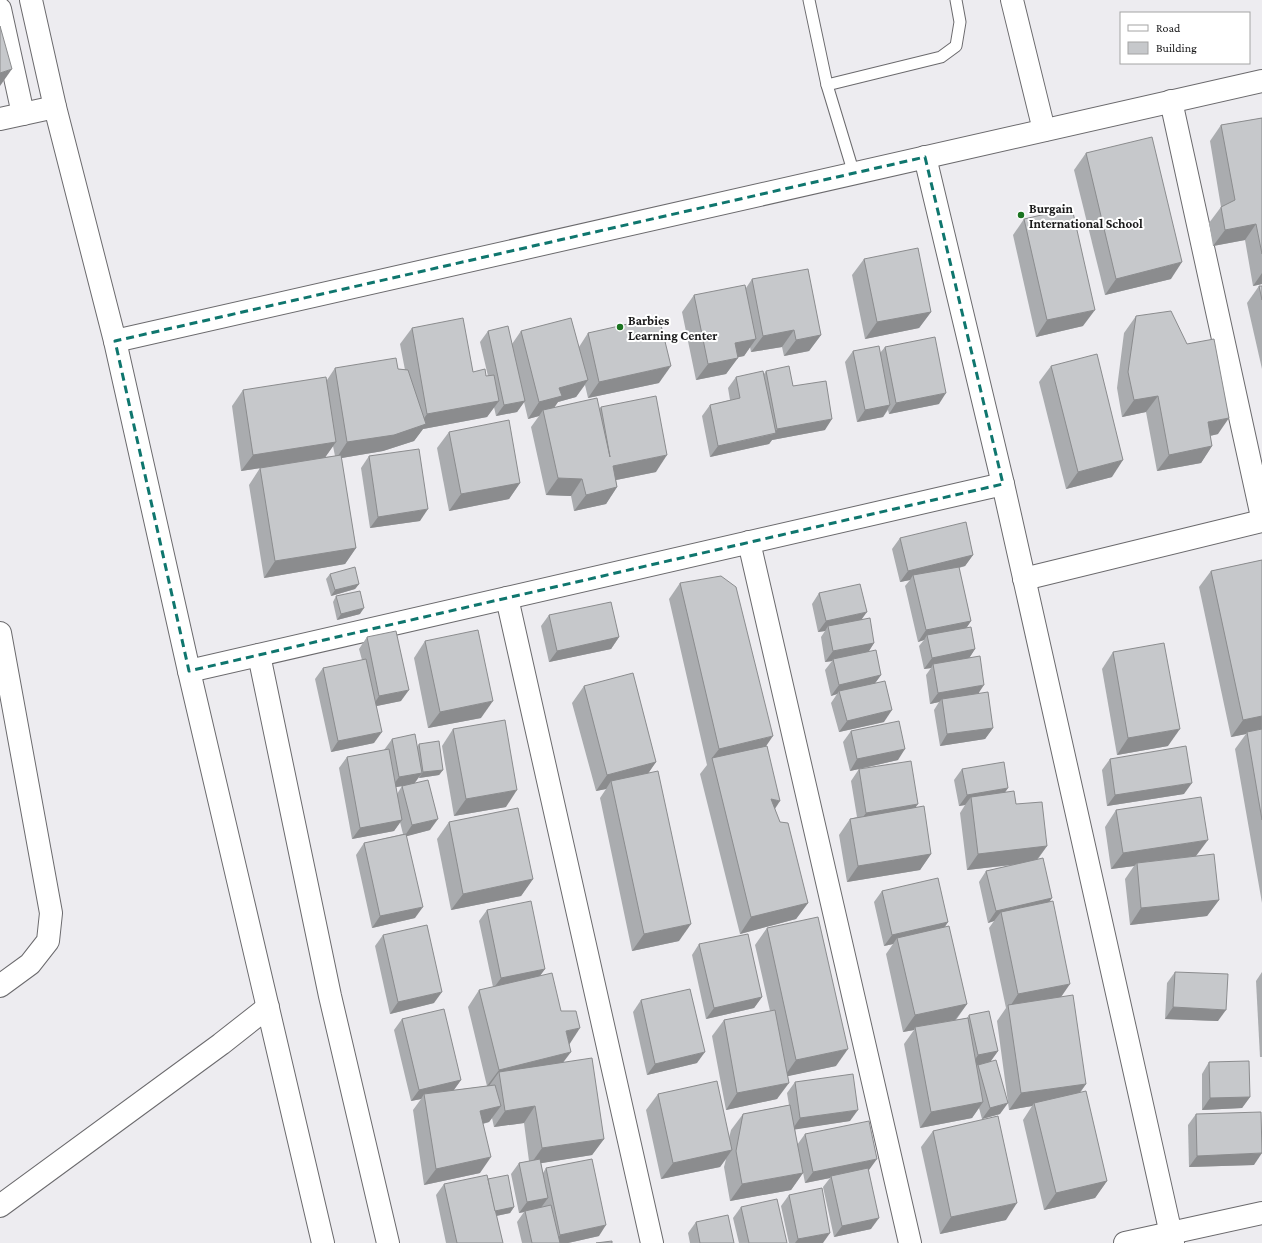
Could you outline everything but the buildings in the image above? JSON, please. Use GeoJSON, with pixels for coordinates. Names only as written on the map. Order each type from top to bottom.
{"type":"FeatureCollection","features":[{"type":"Feature","properties":{"kind":"street"},"geometry":{"type":"LineString","coordinates":[[31,0],[55,107],[115,341],[189,671],[323,1243]]}},
{"type":"Feature","properties":{"kind":"street"},"geometry":{"type":"LineString","coordinates":[[1012,0],[1044,130]]}},
{"type":"Feature","properties":{"kind":"street"},"geometry":{"type":"LineString","coordinates":[[0,8],[23,114]]}},
{"type":"Feature","properties":{"kind":"street"},"geometry":{"type":"LineString","coordinates":[[115,341],[1262,81]]}},
{"type":"Feature","properties":{"kind":"street"},"geometry":{"type":"LineString","coordinates":[[1171,101],[1262,517]]}},
{"type":"Feature","properties":{"kind":"street"},"geometry":{"type":"LineString","coordinates":[[0,119],[55,107]]}},
{"type":"Feature","properties":{"kind":"street"},"geometry":{"type":"LineString","coordinates":[[925,157],[1003,484],[1172,1238]]}},
{"type":"Feature","properties":{"kind":"street"},"geometry":{"type":"LineString","coordinates":[[189,671],[1003,484]]}},
{"type":"Feature","properties":{"kind":"street"},"geometry":{"type":"LineString","coordinates":[[1024,579],[1262,521]]}},
{"type":"Feature","properties":{"kind":"street"},"geometry":{"type":"LineString","coordinates":[[749,542],[910,1243]]}},
{"type":"Feature","properties":{"kind":"street"},"geometry":{"type":"LineString","coordinates":[[507,598],[652,1243]]}},
{"type":"Feature","properties":{"kind":"street"},"geometry":{"type":"LineString","coordinates":[[0,633],[51,913],[48,942],[30,964],[0,986]]}},
{"type":"Feature","properties":{"kind":"street"},"geometry":{"type":"LineString","coordinates":[[259,655],[330,996],[388,1243]]}},
{"type":"Feature","properties":{"kind":"street"},"geometry":{"type":"LineString","coordinates":[[0,1206],[221,1044],[268,1007]]}},
{"type":"Feature","properties":{"kind":"street"},"geometry":{"type":"LineString","coordinates":[[1125,1243],[1172,1238],[1262,1213]]}},
{"type":"Feature","properties":{"kind":"lane"},"geometry":{"type":"LineString","coordinates":[[810,0],[827,85],[854,174]]}},
{"type":"Feature","properties":{"kind":"lane"},"geometry":{"type":"LineString","coordinates":[[827,85],[941,57],[956,46],[960,22],[956,0]]}},
{"type":"Feature","properties":{"kind":"highlighted area"},"geometry":{"type":"Polygon","coordinates":[[[925,157],[1003,484],[189,671],[115,341],[925,157]]]}},
{"type":"Feature","properties":{"kind":"place","name":"Burgain International School"},"geometry":{"type":"Point","coordinates":[1021,215]}},
{"type":"Feature","properties":{"kind":"place","name":"Barbies Learning Center"},"geometry":{"type":"Point","coordinates":[620,327]}}]}
